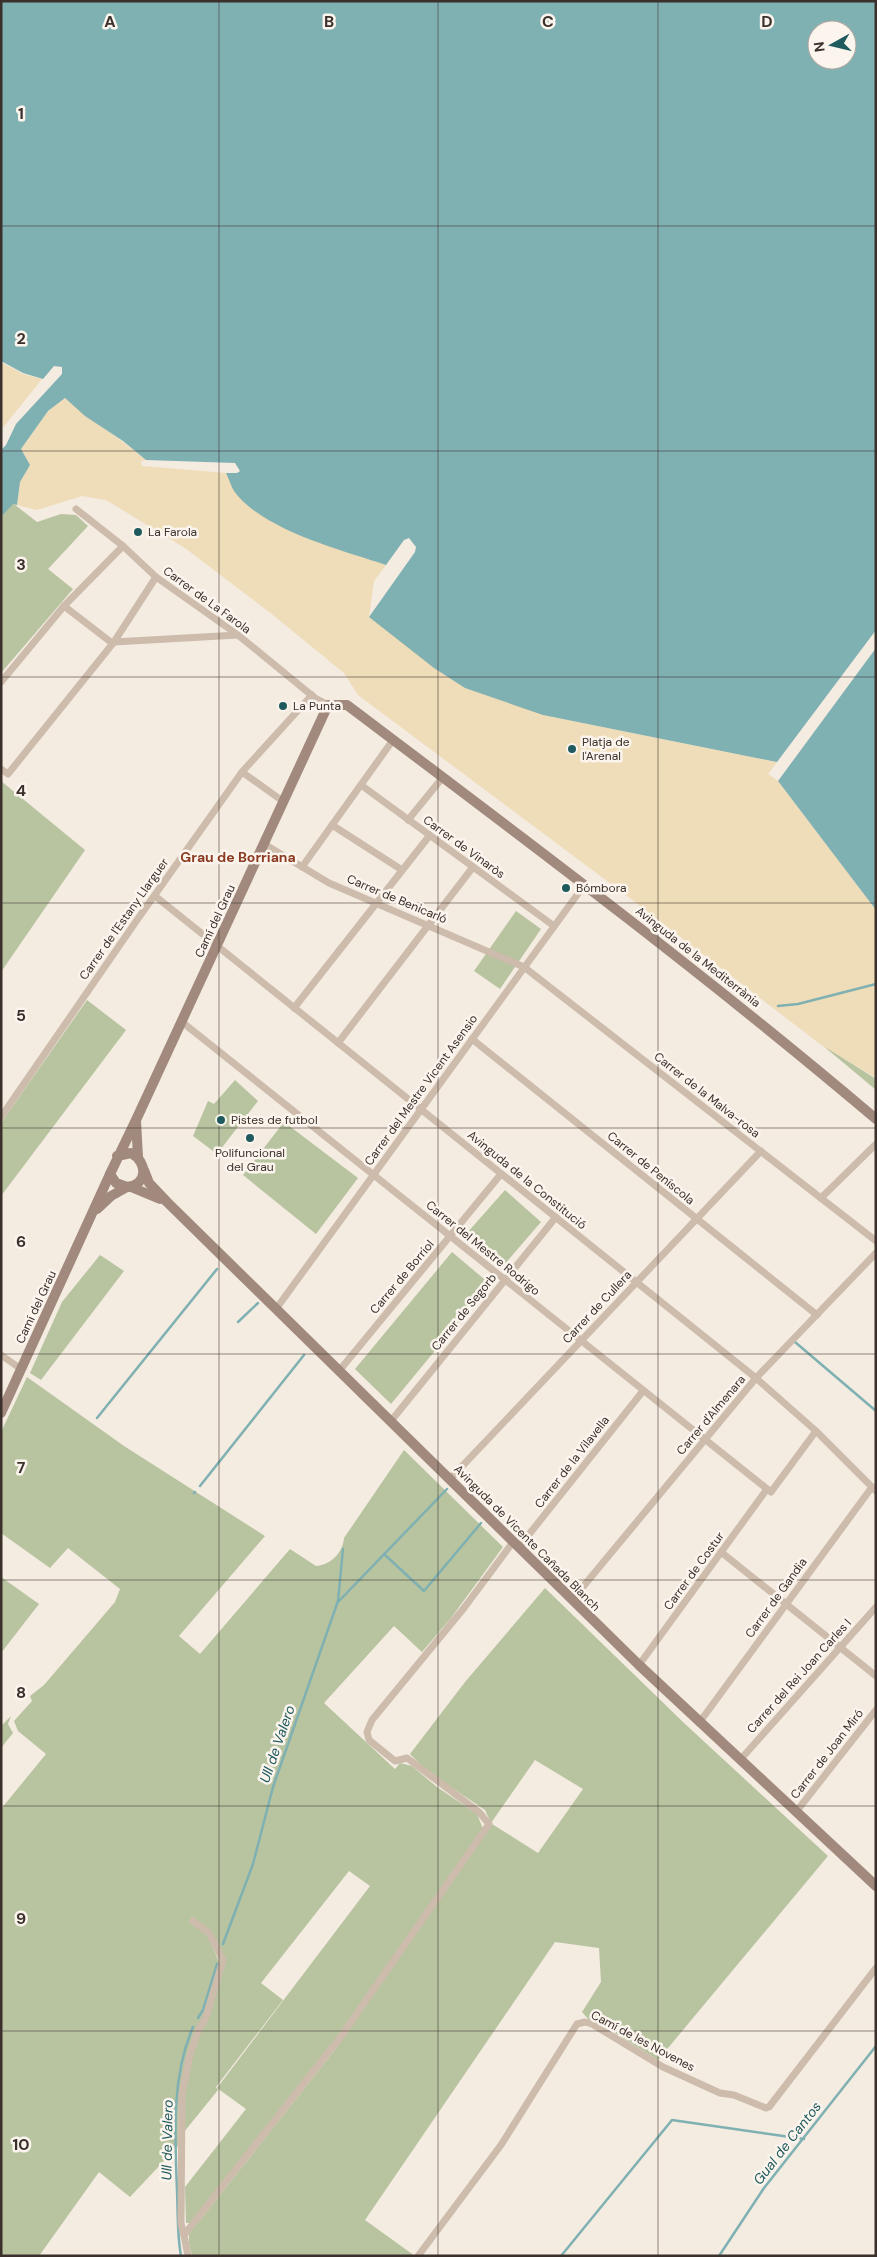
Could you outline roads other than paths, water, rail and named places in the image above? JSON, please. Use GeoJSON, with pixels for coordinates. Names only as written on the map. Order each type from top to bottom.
{"type":"FeatureCollection","features":[{"type":"Feature","properties":{"kind":"street","name":"Carrer de La Farola"},"geometry":{"type":"LineString","coordinates":[[76,509],[123,546],[156,577],[238,635],[312,695],[328,705]]}},
{"type":"Feature","properties":{"kind":"street"},"geometry":{"type":"LineString","coordinates":[[1,682],[64,606],[123,546]]}},
{"type":"Feature","properties":{"kind":"street"},"geometry":{"type":"LineString","coordinates":[[1,768],[8,774],[113,642],[156,577]]}},
{"type":"Feature","properties":{"kind":"street"},"geometry":{"type":"LineString","coordinates":[[64,606],[113,642],[238,635]]}},
{"type":"Feature","properties":{"kind":"street","name":"Carrer de l'Estany Llarguer"},"geometry":{"type":"LineString","coordinates":[[1,1117],[242,772],[312,695]]}},
{"type":"Feature","properties":{"kind":"street","name":"Avinguda de la Mediterrània"},"geometry":{"type":"LineString","coordinates":[[328,705],[347,705],[585,884],[749,1012],[876,1119]]}},
{"type":"Feature","properties":{"kind":"street","name":"Camí del Grau"},"geometry":{"type":"LineString","coordinates":[[117,1156],[182,1022],[328,705]]}},
{"type":"Feature","properties":{"kind":"street"},"geometry":{"type":"LineString","coordinates":[[302,867],[393,740]]}},
{"type":"Feature","properties":{"kind":"street"},"geometry":{"type":"LineString","coordinates":[[242,772],[284,802]]}},
{"type":"Feature","properties":{"kind":"street"},"geometry":{"type":"LineString","coordinates":[[408,820],[443,777]]}},
{"type":"Feature","properties":{"kind":"street","name":"Carrer de Vinaròs"},"geometry":{"type":"LineString","coordinates":[[360,785],[554,926]]}},
{"type":"Feature","properties":{"kind":"street"},"geometry":{"type":"LineString","coordinates":[[332,825],[402,870]]}},
{"type":"Feature","properties":{"kind":"street"},"geometry":{"type":"LineString","coordinates":[[294,1008],[430,836]]}},
{"type":"Feature","properties":{"kind":"street","name":"Carrer de Benicarló"},"geometry":{"type":"LineString","coordinates":[[264,844],[329,882],[524,967]]}},
{"type":"Feature","properties":{"kind":"street"},"geometry":{"type":"LineString","coordinates":[[338,1043],[473,867]]}},
{"type":"Feature","properties":{"kind":"street","name":"Carrer del Mestre Vicent Asensio"},"geometry":{"type":"LineString","coordinates":[[276,1309],[585,884]]}},
{"type":"Feature","properties":{"kind":"street","name":"Avinguda de la Constitució"},"geometry":{"type":"LineString","coordinates":[[154,896],[756,1378],[816,1431],[874,1489]]}},
{"type":"Feature","properties":{"kind":"street","name":"Carrer de la Malva-rosa"},"geometry":{"type":"LineString","coordinates":[[524,967],[876,1241]]}},
{"type":"Feature","properties":{"kind":"street","name":"Carrer del Mestre Rodrigo"},"geometry":{"type":"LineString","coordinates":[[182,1022],[769,1491]]}},
{"type":"Feature","properties":{"kind":"street","name":"Carrer de Peníscola"},"geometry":{"type":"LineString","coordinates":[[472,1040],[817,1315]]}},
{"type":"Feature","properties":{"kind":"street","name":"Camí del Grau"},"geometry":{"type":"LineString","coordinates":[[136,1120],[138,1157]]}},
{"type":"Feature","properties":{"kind":"street"},"geometry":{"type":"LineString","coordinates":[[821,1198],[876,1144]]}},
{"type":"Feature","properties":{"kind":"street","name":"Carrer de Cullera"},"geometry":{"type":"LineString","coordinates":[[450,1480],[760,1151]]}},
{"type":"Feature","properties":{"kind":"street"},"geometry":{"type":"LineString","coordinates":[[131,1153],[138,1157],[142,1162],[144,1170],[143,1177],[138,1184],[129,1187],[116,1183],[110,1174],[117,1156],[131,1153]]}},
{"type":"Feature","properties":{"kind":"street","name":"Avinguda de Vicente Cañada Blanch"},"geometry":{"type":"LineString","coordinates":[[144,1170],[149,1183],[167,1202],[638,1665],[876,1886]]}},
{"type":"Feature","properties":{"kind":"street","name":"Camí del Grau"},"geometry":{"type":"LineString","coordinates":[[1,1413],[110,1174]]}},
{"type":"Feature","properties":{"kind":"street","name":"Carrer de Borriol"},"geometry":{"type":"LineString","coordinates":[[339,1371],[501,1174]]}},
{"type":"Feature","properties":{"kind":"street","name":"Camí del Grau"},"geometry":{"type":"LineString","coordinates":[[94,1212],[112,1196],[129,1187]]}},
{"type":"Feature","properties":{"kind":"street","name":"Avinguda de Vicente Cañada Blanch"},"geometry":{"type":"LineString","coordinates":[[129,1187],[167,1202]]}},
{"type":"Feature","properties":{"kind":"street","name":"Carrer de Segorb"},"geometry":{"type":"LineString","coordinates":[[391,1422],[556,1217]]}},
{"type":"Feature","properties":{"kind":"street","name":"Carrer d'Almenara"},"geometry":{"type":"LineString","coordinates":[[572,1600],[756,1378],[876,1253]]}},
{"type":"Feature","properties":{"kind":"street"},"geometry":{"type":"LineString","coordinates":[[1,1354],[21,1369]]}},
{"type":"Feature","properties":{"kind":"street","name":"Carrer de la Vilavella"},"geometry":{"type":"LineString","coordinates":[[184,2235],[339,2039],[489,1824],[478,1812],[407,1758],[395,1761],[369,1740],[367,1732],[372,1720],[643,1390]]}},
{"type":"Feature","properties":{"kind":"street","name":"Carrer de Costur"},"geometry":{"type":"LineString","coordinates":[[638,1665],[721,1552],[816,1431]]}},
{"type":"Feature","properties":{"kind":"street","name":"Carrer de Gandia"},"geometry":{"type":"LineString","coordinates":[[699,1723],[786,1604],[874,1489]]}},
{"type":"Feature","properties":{"kind":"street"},"geometry":{"type":"LineString","coordinates":[[721,1552],[876,1676]]}},
{"type":"Feature","properties":{"kind":"street","name":"Carrer del Rei Joan Carles I"},"geometry":{"type":"LineString","coordinates":[[740,1760],[876,1607]]}},
{"type":"Feature","properties":{"kind":"street","name":"Carrer de Joan Miró"},"geometry":{"type":"LineString","coordinates":[[796,1812],[876,1710]]}},
{"type":"Feature","properties":{"kind":"street"},"geometry":{"type":"LineString","coordinates":[[188,2256],[181,2217],[182,2094],[190,2055],[206,2016],[223,1960],[209,1933],[193,1922]]}},
{"type":"Feature","properties":{"kind":"street","name":"Camí de les Novenes"},"geometry":{"type":"LineString","coordinates":[[418,2256],[501,2145],[577,2024],[585,2022],[592,2024],[663,2067],[720,2093],[734,2095],[766,2108],[769,2107],[876,1968]]}},
{"type":"Feature","properties":{"kind":"water"},"geometry":{"type":"Polygon","coordinates":[[[1,1],[876,1],[876,630],[777,762],[543,715],[465,688],[434,668],[369,617],[415,552],[416,547],[409,538],[404,540],[386,565],[304,537],[263,517],[247,505],[234,491],[226,473],[237,473],[240,471],[235,463],[146,460],[123,441],[85,416],[65,398],[48,411],[21,449],[30,465],[20,482],[17,505],[13,504],[1,517],[1,450],[6,445],[16,424],[62,374],[62,367],[54,366],[43,379],[23,373],[1,361],[1,1]]]}},
{"type":"Feature","properties":{"kind":"water"},"geometry":{"type":"Polygon","coordinates":[[[876,648],[876,910],[778,781],[876,648]]]}},
{"type":"Feature","properties":{"kind":"waterway"},"geometry":{"type":"LineString","coordinates":[[778,1006],[798,1004],[876,984]]}},
{"type":"Feature","properties":{"kind":"waterway"},"geometry":{"type":"LineString","coordinates":[[97,1418],[217,1269]]}},
{"type":"Feature","properties":{"kind":"waterway"},"geometry":{"type":"LineString","coordinates":[[238,1322],[258,1303]]}},
{"type":"Feature","properties":{"kind":"waterway"},"geometry":{"type":"LineString","coordinates":[[795,1342],[876,1411]]}},
{"type":"Feature","properties":{"kind":"waterway"},"geometry":{"type":"LineString","coordinates":[[200,1486],[304,1355]]}},
{"type":"Feature","properties":{"kind":"waterway"},"geometry":{"type":"LineString","coordinates":[[338,1602],[447,1489]]}},
{"type":"Feature","properties":{"kind":"waterway"},"geometry":{"type":"LineString","coordinates":[[384,1554],[424,1591],[481,1523]]}},
{"type":"Feature","properties":{"kind":"waterway","name":"Ull de Valero"},"geometry":{"type":"LineString","coordinates":[[223,1944],[253,1864],[273,1787],[338,1601],[343,1549]]}},
{"type":"Feature","properties":{"kind":"waterway","name":"Ull de Valero"},"geometry":{"type":"LineString","coordinates":[[198,2018],[203,2010],[217,1964]]}},
{"type":"Feature","properties":{"kind":"waterway","name":"Ull de Valero"},"geometry":{"type":"LineString","coordinates":[[181,2256],[178,2223],[176,2107],[181,2066],[193,2027]]}},
{"type":"Feature","properties":{"kind":"waterway","name":"Gual de Cantos"},"geometry":{"type":"LineString","coordinates":[[719,2256],[764,2188],[876,2046]]}},
{"type":"Feature","properties":{"kind":"waterway"},"geometry":{"type":"LineString","coordinates":[[561,2256],[672,2120],[804,2139]]}},
{"type":"Feature","properties":{"kind":"place","name":"La Farola"},"geometry":{"type":"Point","coordinates":[138,532]}},
{"type":"Feature","properties":{"kind":"place","name":"La Punta"},"geometry":{"type":"Point","coordinates":[283,706]}},
{"type":"Feature","properties":{"kind":"place","name":"Platja de l'Arenal"},"geometry":{"type":"Point","coordinates":[572,749]}},
{"type":"Feature","properties":{"kind":"place","name":"Bómbora"},"geometry":{"type":"Point","coordinates":[566,888]}},
{"type":"Feature","properties":{"kind":"place","name":"Pistes de futbol"},"geometry":{"type":"Point","coordinates":[221,1120]}},
{"type":"Feature","properties":{"kind":"place","name":"Polifuncional del Grau"},"geometry":{"type":"Point","coordinates":[250,1138]}},
{"type":"Feature","properties":{"kind":"district","name":"Grau de Borriana"},"geometry":{"type":"Point","coordinates":[238,857]}}]}
